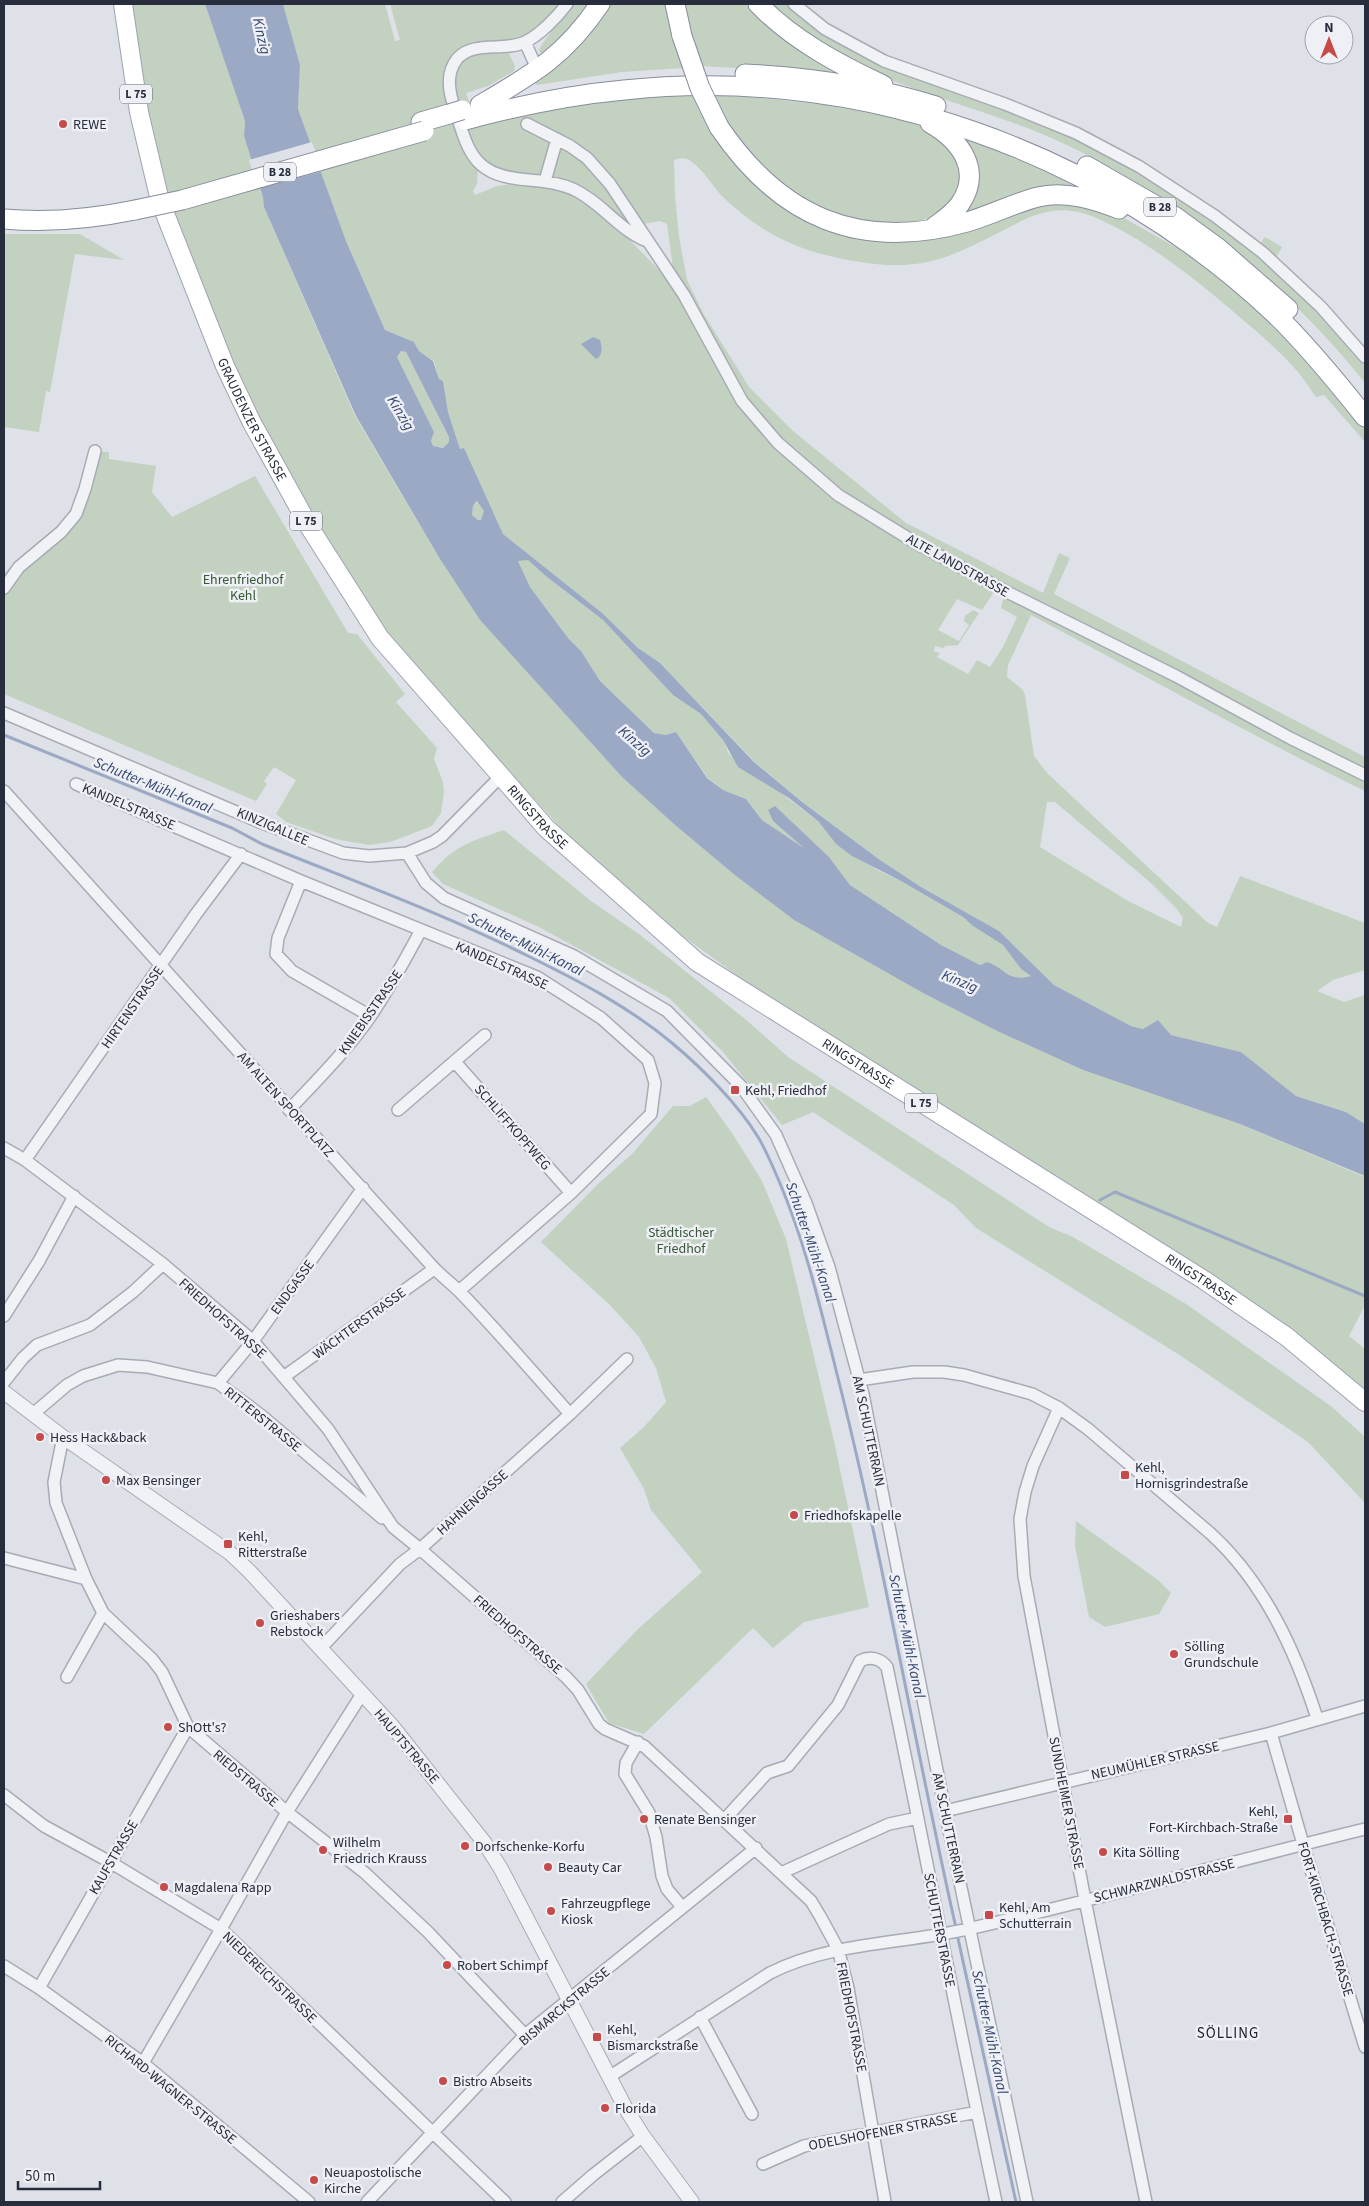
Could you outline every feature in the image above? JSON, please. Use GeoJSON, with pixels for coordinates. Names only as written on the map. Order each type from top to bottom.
{"type":"FeatureCollection","features":[{"type":"Feature","properties":{"kind":"highway"},"geometry":{"type":"LineString","coordinates":[[480,105],[538,71],[563,50],[587,24],[600,4]]}},
{"type":"Feature","properties":{"kind":"highway"},"geometry":{"type":"LineString","coordinates":[[675,4],[682,36],[700,88],[719,127],[738,154],[755,173],[785,199],[811,213],[851,227],[885,234],[931,230],[967,222],[1040,196],[1070,195],[1104,203],[1173,232]]}},
{"type":"Feature","properties":{"kind":"highway"},"geometry":{"type":"LineString","coordinates":[[758,4],[790,32],[820,53],[905,96]]}},
{"type":"Feature","properties":{"kind":"highway","name":"B 28"},"geometry":{"type":"LineString","coordinates":[[457,117],[480,105],[571,84],[624,76],[682,73],[790,77],[905,96],[964,114],[1029,138],[1126,186],[1174,216],[1218,248],[1285,306],[1365,396]]}},
{"type":"Feature","properties":{"kind":"highway","name":"B 28"},"geometry":{"type":"LineString","coordinates":[[4,219],[76,220],[134,206],[179,190],[457,117],[575,96],[625,89],[702,86],[790,90],[852,98],[919,113],[993,137],[1069,170],[1173,232],[1275,314],[1346,392],[1365,417]]}},
{"type":"Feature","properties":{"kind":"highway","name":"B 28"},"geometry":{"type":"LineString","coordinates":[[919,113],[925,120],[958,145],[965,156],[969,177],[967,190],[960,204],[931,230]]}},
{"type":"Feature","properties":{"kind":"highway","name":"B 28"},"geometry":{"type":"LineString","coordinates":[[4,206],[44,209],[134,206]]}},
{"type":"Feature","properties":{"kind":"main road","name":"GRAUDENZER STRASSE"},"geometry":{"type":"LineString","coordinates":[[123,4],[139,112],[160,201],[221,357],[251,421],[310,528],[374,630],[501,776]]}},
{"type":"Feature","properties":{"kind":"main road","name":"RINGSTRASSE"},"geometry":{"type":"LineString","coordinates":[[501,776],[546,828],[697,962],[1204,1280],[1287,1336],[1365,1402]]}},
{"type":"Feature","properties":{"kind":"street"},"geometry":{"type":"LineString","coordinates":[[566,4],[557,18],[525,42],[475,49],[457,59],[453,66],[449,88],[468,149],[477,163],[499,176],[545,181],[574,190],[602,208],[631,233],[647,241]]}},
{"type":"Feature","properties":{"kind":"street"},"geometry":{"type":"LineString","coordinates":[[794,4],[825,29],[884,61],[1005,104],[1076,133],[1140,167],[1215,216],[1262,252],[1314,300],[1365,357]]}},
{"type":"Feature","properties":{"kind":"street"},"geometry":{"type":"LineString","coordinates":[[525,42],[533,64],[538,71]]}},
{"type":"Feature","properties":{"kind":"street","name":"ALTE LANDSTRASSE"},"geometry":{"type":"LineString","coordinates":[[527,124],[557,139],[587,158],[610,184],[684,296],[742,401],[778,443],[838,495],[916,543],[1005,591],[1176,676],[1290,738],[1365,775]]}},
{"type":"Feature","properties":{"kind":"street"},"geometry":{"type":"LineString","coordinates":[[545,181],[557,139]]}},
{"type":"Feature","properties":{"kind":"street"},"geometry":{"type":"LineString","coordinates":[[4,588],[19,567],[61,532],[76,514],[95,451]]}},
{"type":"Feature","properties":{"kind":"street","name":"KINZIGALLEE"},"geometry":{"type":"LineString","coordinates":[[4,713],[320,846],[344,853],[369,856],[407,853],[434,842],[501,776]]}},
{"type":"Feature","properties":{"kind":"street","name":"KANDELSTRASSE"},"geometry":{"type":"LineString","coordinates":[[76,784],[301,880],[537,977],[601,1018],[648,1060],[655,1083],[651,1114],[571,1193],[459,1291]]}},
{"type":"Feature","properties":{"kind":"street","name":"AM ALTEN SPORTPLATZ"},"geometry":{"type":"LineString","coordinates":[[4,791],[289,1110],[363,1188],[434,1269],[459,1291],[570,1414]]}},
{"type":"Feature","properties":{"kind":"street","name":"AM SCHUTTERRAIN"},"geometry":{"type":"LineString","coordinates":[[407,853],[426,883],[444,898],[574,956],[667,1012],[741,1086],[776,1135],[806,1203],[829,1267],[859,1380],[966,1929],[1027,2202]]}},
{"type":"Feature","properties":{"kind":"street","name":"HIRTENSTRASSE"},"geometry":{"type":"LineString","coordinates":[[25,1160],[241,854]]}},
{"type":"Feature","properties":{"kind":"street"},"geometry":{"type":"LineString","coordinates":[[301,880],[278,938],[276,954],[292,971],[370,1016]]}},
{"type":"Feature","properties":{"kind":"street","name":"KNIEBISSTRASSE"},"geometry":{"type":"LineString","coordinates":[[289,1110],[337,1058],[370,1016],[400,969],[421,930]]}},
{"type":"Feature","properties":{"kind":"street"},"geometry":{"type":"LineString","coordinates":[[398,1110],[486,1035]]}},
{"type":"Feature","properties":{"kind":"street","name":"SCHLIFFKOPFWEG"},"geometry":{"type":"LineString","coordinates":[[455,1062],[571,1193]]}},
{"type":"Feature","properties":{"kind":"street","name":"FRIEDHOFSTRASSE"},"geometry":{"type":"LineString","coordinates":[[4,1148],[25,1160],[163,1264],[253,1341],[285,1376],[328,1429],[393,1527],[566,1677],[578,1690],[599,1724],[615,1735],[638,1742],[756,1848],[811,1901],[838,1950],[848,1988],[885,2202]]}},
{"type":"Feature","properties":{"kind":"street","name":"ENDGASSE"},"geometry":{"type":"LineString","coordinates":[[218,1383],[253,1341],[363,1188]]}},
{"type":"Feature","properties":{"kind":"street"},"geometry":{"type":"LineString","coordinates":[[4,1316],[39,1261],[74,1196]]}},
{"type":"Feature","properties":{"kind":"street"},"geometry":{"type":"LineString","coordinates":[[4,1382],[23,1358],[37,1345],[90,1325],[133,1292],[163,1264]]}},
{"type":"Feature","properties":{"kind":"street","name":"WÄCHTERSTRASSE"},"geometry":{"type":"LineString","coordinates":[[285,1376],[434,1269]]}},
{"type":"Feature","properties":{"kind":"street","name":"HAHNENGASSE"},"geometry":{"type":"LineString","coordinates":[[321,1648],[400,1564],[420,1549],[570,1414],[627,1359]]}},
{"type":"Feature","properties":{"kind":"street","name":"RITTERSTRASSE"},"geometry":{"type":"LineString","coordinates":[[33,1414],[67,1385],[83,1376],[118,1365],[147,1367],[218,1383],[262,1416],[393,1527]]}},
{"type":"Feature","properties":{"kind":"street"},"geometry":{"type":"LineString","coordinates":[[859,1380],[913,1372],[964,1375],[1032,1394],[1059,1408],[1088,1428],[1228,1549],[1245,1570],[1274,1616],[1304,1680],[1317,1718]]}},
{"type":"Feature","properties":{"kind":"street","name":"HAUPTSTRASSE"},"geometry":{"type":"LineString","coordinates":[[4,1392],[64,1437],[230,1553],[250,1572],[393,1727],[484,1842],[501,1869],[609,2077],[643,2136],[692,2202]]}},
{"type":"Feature","properties":{"kind":"street","name":"SUNDHEIMER STRASSE"},"geometry":{"type":"LineString","coordinates":[[1059,1408],[1033,1466],[1020,1519],[1024,1576],[1028,1607],[1146,2202]]}},
{"type":"Feature","properties":{"kind":"street","name":"RIEDSTRASSE"},"geometry":{"type":"LineString","coordinates":[[64,1437],[54,1482],[56,1503],[86,1580],[103,1613],[152,1659],[162,1672],[188,1727],[287,1812],[364,1873],[414,1919],[525,2035]]}},
{"type":"Feature","properties":{"kind":"street"},"geometry":{"type":"LineString","coordinates":[[4,1558],[86,1580]]}},
{"type":"Feature","properties":{"kind":"street"},"geometry":{"type":"LineString","coordinates":[[67,1677],[103,1613]]}},
{"type":"Feature","properties":{"kind":"street","name":"SCHUTTERSTRASSE"},"geometry":{"type":"LineString","coordinates":[[724,1820],[767,1773],[788,1766],[838,1705],[860,1661],[867,1658],[880,1661],[887,1667],[944,1933],[977,2112],[996,2202]]}},
{"type":"Feature","properties":{"kind":"street"},"geometry":{"type":"LineString","coordinates":[[143,2063],[287,1812],[362,1694]]}},
{"type":"Feature","properties":{"kind":"street","name":"NEUMÜHLER STRASSE"},"geometry":{"type":"LineString","coordinates":[[944,1811],[1271,1732],[1365,1706]]}},
{"type":"Feature","properties":{"kind":"street","name":"KAUFSTRASSE"},"geometry":{"type":"LineString","coordinates":[[39,1988],[188,1727]]}},
{"type":"Feature","properties":{"kind":"street","name":"FORT-KIRCHBACH-STRASSE"},"geometry":{"type":"LineString","coordinates":[[1271,1732],[1302,1844],[1365,2047]]}},
{"type":"Feature","properties":{"kind":"street"},"geometry":{"type":"LineString","coordinates":[[638,1742],[626,1763],[625,1774],[649,1813],[656,1837],[662,1876],[667,1889],[682,1908]]}},
{"type":"Feature","properties":{"kind":"street","name":"NIEDEREICHSTRASSE"},"geometry":{"type":"LineString","coordinates":[[4,1795],[44,1826],[110,1862],[221,1930],[505,2202]]}},
{"type":"Feature","properties":{"kind":"street"},"geometry":{"type":"LineString","coordinates":[[781,1873],[889,1824],[918,1818]]}},
{"type":"Feature","properties":{"kind":"street","name":"SCHWARZWALDSTRASSE"},"geometry":{"type":"LineString","coordinates":[[609,2077],[770,1973],[788,1964],[838,1950],[966,1929],[1365,1829]]}},
{"type":"Feature","properties":{"kind":"street","name":"BISMARCKSTRASSE"},"geometry":{"type":"LineString","coordinates":[[367,2202],[525,2035],[570,2001],[756,1848]]}},
{"type":"Feature","properties":{"kind":"street","name":"RICHARD-WAGNER-STRASSE"},"geometry":{"type":"LineString","coordinates":[[4,1966],[39,1988],[143,2063],[309,2202]]}},
{"type":"Feature","properties":{"kind":"street"},"geometry":{"type":"LineString","coordinates":[[700,2018],[752,2114]]}},
{"type":"Feature","properties":{"kind":"street","name":"ODELSHOFENER STRASSE"},"geometry":{"type":"LineString","coordinates":[[762,2164],[804,2146],[977,2112]]}},
{"type":"Feature","properties":{"kind":"street"},"geometry":{"type":"LineString","coordinates":[[562,2202],[643,2136]]}},
{"type":"Feature","properties":{"kind":"green space"},"geometry":{"type":"Polygon","coordinates":[[[128,4],[205,4],[245,121],[244,136],[263,197],[264,207],[355,416],[440,559],[480,620],[622,777],[736,876],[794,920],[923,993],[997,1031],[1083,1070],[1240,1124],[1365,1177],[1365,1305],[1349,1336],[1365,1349],[1365,1394],[774,1002],[669,926],[635,898],[561,828],[434,691],[383,628],[351,582],[291,480],[244,391],[169,203],[146,112],[128,4]]]}},
{"type":"Feature","properties":{"kind":"green space"},"geometry":{"type":"Polygon","coordinates":[[[283,4],[385,4],[395,41],[400,40],[390,4],[560,4],[550,16],[531,32],[511,40],[470,45],[472,55],[507,49],[515,66],[514,71],[488,86],[466,93],[478,127],[589,100],[693,92],[737,165],[864,236],[1058,201],[1113,212],[1188,254],[1268,317],[1365,422],[1365,442],[1324,395],[1316,397],[1301,375],[1279,351],[1210,292],[1153,249],[1094,217],[1079,212],[1058,210],[1045,212],[1023,220],[961,251],[936,260],[902,265],[863,263],[811,251],[770,233],[745,216],[722,196],[696,165],[688,159],[674,160],[679,237],[687,280],[703,313],[749,387],[793,431],[906,523],[1043,593],[1059,553],[1070,558],[1054,594],[1365,757],[1365,791],[1239,727],[1031,615],[1008,665],[1007,677],[1023,690],[1025,695],[1034,756],[1048,774],[1208,923],[1217,927],[1240,876],[1365,923],[1365,970],[1333,980],[1317,991],[1344,1002],[1365,995],[1365,1124],[1346,1112],[1296,1096],[1241,1052],[1171,1035],[1158,1020],[1143,1029],[1131,1026],[1054,985],[999,931],[921,887],[880,860],[802,802],[754,761],[660,663],[638,648],[599,611],[503,534],[464,449],[460,449],[448,412],[443,381],[439,379],[434,361],[419,351],[414,342],[385,330],[346,241],[298,109],[300,65],[283,4]],[[485,163],[478,168],[477,184],[473,191],[475,195],[497,186],[512,184],[509,172],[485,163]],[[660,221],[643,224],[623,233],[658,269],[675,282],[667,224],[660,221]],[[997,587],[982,610],[957,599],[938,630],[959,641],[969,625],[964,621],[965,616],[973,610],[979,613],[958,645],[945,646],[944,648],[935,646],[934,651],[940,653],[937,657],[968,674],[977,660],[990,667],[1003,647],[1017,617],[1001,608],[1005,591],[997,587]],[[1047,802],[1040,847],[1128,901],[1181,927],[1183,918],[1177,909],[1151,883],[1055,802],[1047,802]]]}},
{"type":"Feature","properties":{"kind":"green space"},"geometry":{"type":"Polygon","coordinates":[[[572,4],[594,4],[569,36],[541,55],[539,50],[542,44],[572,4]]]}},
{"type":"Feature","properties":{"kind":"green space"},"geometry":{"type":"Polygon","coordinates":[[[609,4],[667,4],[683,68],[622,72],[537,85],[534,81],[609,4]]]}},
{"type":"Feature","properties":{"kind":"green space"},"geometry":{"type":"Polygon","coordinates":[[[683,4],[750,4],[854,78],[702,66],[683,4]]]}},
{"type":"Feature","properties":{"kind":"green space"},"geometry":{"type":"Polygon","coordinates":[[[767,4],[794,4],[852,46],[1005,105],[1140,168],[1256,248],[1265,237],[1282,247],[1273,263],[1365,360],[1365,383],[1332,344],[1257,271],[1172,205],[1127,177],[1081,152],[1035,131],[905,85],[855,64],[814,40],[767,4]]]}},
{"type":"Feature","properties":{"kind":"green space"},"geometry":{"type":"Polygon","coordinates":[[[711,93],[827,105],[900,119],[924,126],[959,158],[961,181],[959,187],[951,201],[938,213],[923,220],[906,224],[869,221],[834,212],[799,196],[773,179],[758,166],[742,147],[711,93]]]}},
{"type":"Feature","properties":{"kind":"green space"},"geometry":{"type":"Polygon","coordinates":[[[961,135],[1085,186],[1051,185],[1033,189],[949,222],[966,205],[961,135]]]}},
{"type":"Feature","properties":{"kind":"green space"},"geometry":{"type":"Polygon","coordinates":[[[4,234],[80,234],[124,260],[75,254],[50,392],[46,391],[39,432],[4,427],[4,234]]]}},
{"type":"Feature","properties":{"kind":"green space"},"geometry":{"type":"Polygon","coordinates":[[[401,351],[406,352],[449,437],[449,442],[443,448],[433,446],[431,441],[434,432],[397,357],[401,351]]]}},
{"type":"Feature","properties":{"kind":"green space","name":"Ehrenfriedhof Kehl"},"geometry":{"type":"Polygon","coordinates":[[[95,451],[109,452],[109,459],[156,466],[152,492],[172,517],[255,476],[348,633],[357,634],[405,694],[396,702],[437,748],[434,759],[443,782],[444,792],[441,813],[432,826],[390,842],[369,845],[335,839],[286,822],[276,814],[296,780],[274,767],[264,781],[267,784],[256,801],[4,694],[4,574],[20,557],[63,521],[72,510],[95,451]]]}},
{"type":"Feature","properties":{"kind":"green space"},"geometry":{"type":"Polygon","coordinates":[[[479,501],[484,511],[482,520],[478,520],[472,515],[473,506],[479,501]]]}},
{"type":"Feature","properties":{"kind":"green space"},"geometry":{"type":"Polygon","coordinates":[[[528,559],[547,577],[603,620],[673,695],[701,714],[723,740],[729,754],[818,821],[836,844],[879,871],[901,881],[963,917],[973,926],[1003,945],[1021,969],[1032,976],[1017,978],[987,962],[980,965],[941,945],[850,885],[829,857],[775,807],[768,810],[773,821],[809,851],[762,820],[746,799],[723,790],[707,777],[676,732],[666,735],[654,733],[600,681],[581,651],[568,638],[530,587],[518,561],[528,559]]]}},
{"type":"Feature","properties":{"kind":"green space"},"geometry":{"type":"Polygon","coordinates":[[[504,830],[591,901],[639,934],[745,1019],[788,1057],[1049,1227],[1073,1237],[1186,1304],[1332,1407],[1365,1437],[1365,1503],[1308,1442],[1178,1354],[976,1228],[954,1205],[813,1112],[782,1125],[723,1052],[669,998],[539,927],[443,884],[432,872],[456,850],[473,841],[504,830]]]}},
{"type":"Feature","properties":{"kind":"green space","name":"Städtischer Friedhof"},"geometry":{"type":"Polygon","coordinates":[[[706,1097],[732,1133],[762,1181],[786,1239],[834,1441],[869,1607],[804,1622],[773,1648],[753,1628],[644,1734],[609,1723],[586,1684],[638,1629],[702,1572],[651,1510],[644,1489],[620,1448],[644,1427],[666,1402],[656,1368],[639,1337],[610,1305],[541,1242],[598,1184],[632,1154],[673,1106],[690,1106],[706,1097]]]}},
{"type":"Feature","properties":{"kind":"green space"},"geometry":{"type":"Polygon","coordinates":[[[1076,1521],[1158,1580],[1171,1593],[1159,1614],[1105,1627],[1089,1617],[1075,1546],[1076,1521]]]}},
{"type":"Feature","properties":{"kind":"water","name":"Kinzig"},"geometry":{"type":"Polygon","coordinates":[[[205,4],[283,4],[300,65],[298,109],[346,241],[385,330],[414,342],[419,351],[433,361],[439,379],[443,381],[448,412],[460,449],[464,448],[503,534],[602,613],[638,648],[660,663],[753,761],[802,802],[880,860],[921,887],[999,931],[1054,985],[1131,1026],[1143,1029],[1158,1020],[1171,1035],[1241,1052],[1296,1096],[1346,1112],[1365,1124],[1365,1176],[1240,1124],[1083,1070],[997,1031],[923,993],[794,920],[736,876],[622,777],[480,620],[440,559],[356,416],[264,207],[263,197],[244,136],[245,121],[205,4]],[[401,351],[397,357],[434,432],[431,441],[433,446],[443,448],[449,442],[449,437],[406,352],[401,351]],[[477,501],[473,506],[472,515],[481,520],[484,511],[477,501]],[[528,560],[518,561],[530,587],[568,638],[581,651],[600,681],[654,733],[666,735],[676,732],[707,778],[723,790],[746,799],[762,820],[804,848],[773,821],[768,810],[775,806],[829,857],[850,885],[941,945],[980,965],[987,962],[993,964],[1011,976],[1023,978],[1031,976],[1021,969],[1003,945],[973,926],[963,917],[901,881],[852,856],[836,844],[818,821],[789,798],[738,767],[723,740],[701,714],[673,695],[603,620],[528,560]]]}},
{"type":"Feature","properties":{"kind":"water"},"geometry":{"type":"Polygon","coordinates":[[[593,337],[600,340],[601,346],[601,354],[596,359],[581,344],[593,337]]]}},
{"type":"Feature","properties":{"kind":"pier"},"geometry":{"type":"Polygon","coordinates":[[[312,142],[323,171],[258,189],[249,160],[312,142]]]}},
{"type":"Feature","properties":{"kind":"waterway","name":"Schutter-Mühl-Kanal"},"geometry":{"type":"LineString","coordinates":[[4,735],[232,828],[262,844],[430,911],[496,940],[566,975],[603,995],[656,1030],[707,1075],[730,1099],[761,1142],[779,1181],[797,1227],[818,1298],[869,1509],[956,1928]]}},
{"type":"Feature","properties":{"kind":"waterway"},"geometry":{"type":"LineString","coordinates":[[1100,1200],[1115,1192],[1365,1296]]}},
{"type":"Feature","properties":{"kind":"waterway","name":"Schutter-Mühl-Kanal"},"geometry":{"type":"LineString","coordinates":[[957,1934],[1016,2202]]}},
{"type":"Feature","properties":{"kind":"place","name":"REWE"},"geometry":{"type":"Point","coordinates":[63,124]}},
{"type":"Feature","properties":{"kind":"place","name":"Kehl, Friedhof"},"geometry":{"type":"Point","coordinates":[735,1090]}},
{"type":"Feature","properties":{"kind":"place","name":"Hess Hack&back"},"geometry":{"type":"Point","coordinates":[40,1437]}},
{"type":"Feature","properties":{"kind":"place","name":"Kehl, Hornisgrindestraße"},"geometry":{"type":"Point","coordinates":[1125,1475]}},
{"type":"Feature","properties":{"kind":"place","name":"Max Bensinger"},"geometry":{"type":"Point","coordinates":[106,1480]}},
{"type":"Feature","properties":{"kind":"place","name":"Friedhofskapelle"},"geometry":{"type":"Point","coordinates":[794,1515]}},
{"type":"Feature","properties":{"kind":"place","name":"Kehl, Ritterstraße"},"geometry":{"type":"Point","coordinates":[228,1544]}},
{"type":"Feature","properties":{"kind":"place","name":"Grieshabers Rebstock"},"geometry":{"type":"Point","coordinates":[260,1623]}},
{"type":"Feature","properties":{"kind":"place","name":"Sölling Grundschule"},"geometry":{"type":"Point","coordinates":[1174,1654]}},
{"type":"Feature","properties":{"kind":"place","name":"ShOtt's?"},"geometry":{"type":"Point","coordinates":[168,1727]}},
{"type":"Feature","properties":{"kind":"place","name":"Renate Bensinger"},"geometry":{"type":"Point","coordinates":[644,1819]}},
{"type":"Feature","properties":{"kind":"place","name":"Kehl, Fort-Kirchbach-Straße"},"geometry":{"type":"Point","coordinates":[1288,1819]}},
{"type":"Feature","properties":{"kind":"place","name":"Dorfschenke-Korfu"},"geometry":{"type":"Point","coordinates":[465,1846]}},
{"type":"Feature","properties":{"kind":"place","name":"Wilhelm Friedrich Krauss"},"geometry":{"type":"Point","coordinates":[323,1850]}},
{"type":"Feature","properties":{"kind":"place","name":"Kita Sölling"},"geometry":{"type":"Point","coordinates":[1103,1852]}},
{"type":"Feature","properties":{"kind":"place","name":"Beauty Car"},"geometry":{"type":"Point","coordinates":[548,1867]}},
{"type":"Feature","properties":{"kind":"place","name":"Magdalena Rapp"},"geometry":{"type":"Point","coordinates":[164,1887]}},
{"type":"Feature","properties":{"kind":"place","name":"Fahrzeugpflege Kiosk"},"geometry":{"type":"Point","coordinates":[551,1911]}},
{"type":"Feature","properties":{"kind":"place","name":"Kehl, Am Schutterrain"},"geometry":{"type":"Point","coordinates":[989,1915]}},
{"type":"Feature","properties":{"kind":"place","name":"Robert Schimpf"},"geometry":{"type":"Point","coordinates":[447,1965]}},
{"type":"Feature","properties":{"kind":"place","name":"Kehl, Bismarckstraße"},"geometry":{"type":"Point","coordinates":[597,2037]}},
{"type":"Feature","properties":{"kind":"place","name":"Bistro Abseits"},"geometry":{"type":"Point","coordinates":[443,2081]}},
{"type":"Feature","properties":{"kind":"place","name":"Florida"},"geometry":{"type":"Point","coordinates":[605,2108]}},
{"type":"Feature","properties":{"kind":"place","name":"Neuapostolische Kirche"},"geometry":{"type":"Point","coordinates":[314,2180]}},
{"type":"Feature","properties":{"kind":"district","name":"SÖLLING"},"geometry":{"type":"Point","coordinates":[1228,2033]}}]}
